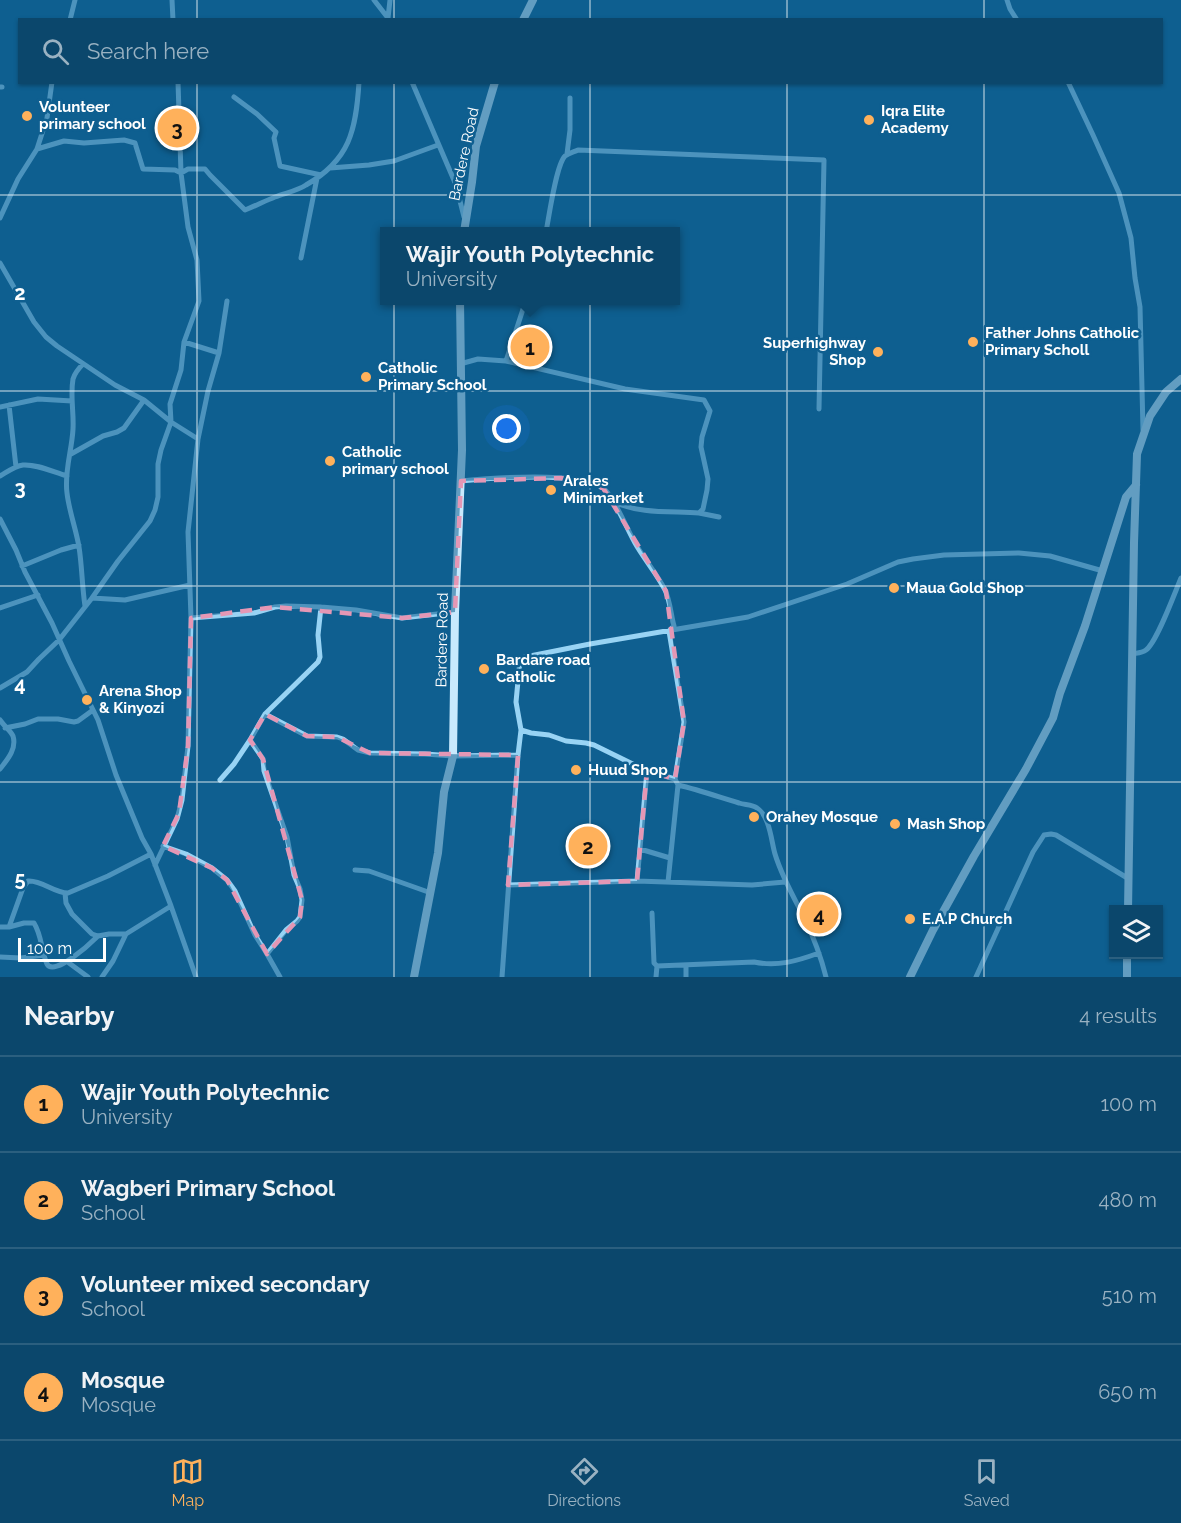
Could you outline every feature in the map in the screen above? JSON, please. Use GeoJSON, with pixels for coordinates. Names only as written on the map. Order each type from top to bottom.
{"type":"FeatureCollection","features":[{"type":"Feature","properties":{"kind":"street"},"geometry":{"type":"LineString","coordinates":[[70,18],[75,0]]}},
{"type":"Feature","properties":{"kind":"street"},"geometry":{"type":"LineString","coordinates":[[172,0],[173,18]]}},
{"type":"Feature","properties":{"kind":"street"},"geometry":{"type":"LineString","coordinates":[[374,0],[387,18]]}},
{"type":"Feature","properties":{"kind":"street"},"geometry":{"type":"LineString","coordinates":[[388,18],[390,0]]}},
{"type":"Feature","properties":{"kind":"street"},"geometry":{"type":"LineString","coordinates":[[524,18],[533,0]]}},
{"type":"Feature","properties":{"kind":"street"},"geometry":{"type":"LineString","coordinates":[[1007,0],[1016,18]]}},
{"type":"Feature","properties":{"kind":"street"},"geometry":{"type":"LineString","coordinates":[[0,218],[18,179],[38,149],[47,118],[52,84]]}},
{"type":"Feature","properties":{"kind":"street"},"geometry":{"type":"LineString","coordinates":[[0,688],[27,672],[59,640],[150,522],[155,510],[158,497],[158,464],[171,422],[170,404],[181,370],[184,342],[199,301],[197,260],[189,227],[181,173],[178,84]]}},
{"type":"Feature","properties":{"kind":"street"},"geometry":{"type":"LineString","coordinates":[[181,173],[188,169],[205,169],[245,210],[305,186],[330,168],[346,149],[357,110],[359,84]]}},
{"type":"Feature","properties":{"kind":"street"},"geometry":{"type":"LineString","coordinates":[[413,84],[456,184],[465,219]]}},
{"type":"Feature","properties":{"kind":"street","name":"Bardere Road"},"geometry":{"type":"LineString","coordinates":[[464,227],[476,146],[494,84]]}},
{"type":"Feature","properties":{"kind":"street"},"geometry":{"type":"LineString","coordinates":[[1069,84],[1119,194],[1131,238],[1140,307],[1143,434]]}},
{"type":"Feature","properties":{"kind":"street"},"geometry":{"type":"LineString","coordinates":[[234,97],[276,132],[274,138],[280,166],[319,176]]}},
{"type":"Feature","properties":{"kind":"street"},"geometry":{"type":"LineString","coordinates":[[567,154],[570,98]]}},
{"type":"Feature","properties":{"kind":"street"},"geometry":{"type":"LineString","coordinates":[[38,149],[64,141],[84,143],[123,140],[135,143],[143,169],[176,170],[181,173]]}},
{"type":"Feature","properties":{"kind":"street"},"geometry":{"type":"LineString","coordinates":[[330,168],[394,161],[438,145]]}},
{"type":"Feature","properties":{"kind":"street"},"geometry":{"type":"LineString","coordinates":[[547,227],[563,158],[578,150],[824,160],[819,410]]}},
{"type":"Feature","properties":{"kind":"street"},"geometry":{"type":"LineString","coordinates":[[301,258],[319,176]]}},
{"type":"Feature","properties":{"kind":"street"},"geometry":{"type":"LineString","coordinates":[[0,263],[33,322],[46,337],[115,385],[144,400],[171,422],[198,439]]}},
{"type":"Feature","properties":{"kind":"street"},"geometry":{"type":"LineString","coordinates":[[155,865],[175,826],[179,813],[187,757],[191,618],[188,532],[198,439],[207,391],[219,353],[227,302]]}},
{"type":"Feature","properties":{"kind":"street","name":"Bardere Road"},"geometry":{"type":"LineString","coordinates":[[414,977],[438,853],[444,792],[453,756],[455,612],[462,450],[460,305]]}},
{"type":"Feature","properties":{"kind":"street"},"geometry":{"type":"LineString","coordinates":[[506,362],[524,305]]}},
{"type":"Feature","properties":{"kind":"street"},"geometry":{"type":"LineString","coordinates":[[184,342],[219,353]]}},
{"type":"Feature","properties":{"kind":"street"},"geometry":{"type":"LineString","coordinates":[[460,363],[478,359],[506,362],[625,389],[704,400],[710,411],[701,447],[708,479],[703,509],[699,513]]}},
{"type":"Feature","properties":{"kind":"street"},"geometry":{"type":"LineString","coordinates":[[83,363],[75,372],[74,378],[73,425],[67,494],[79,545],[82,590],[86,606]]}},
{"type":"Feature","properties":{"kind":"street"},"geometry":{"type":"LineString","coordinates":[[1128,905],[1137,454],[1150,416],[1158,402],[1181,379]]}},
{"type":"Feature","properties":{"kind":"street"},"geometry":{"type":"LineString","coordinates":[[0,406],[38,399],[72,401]]}},
{"type":"Feature","properties":{"kind":"street"},"geometry":{"type":"LineString","coordinates":[[71,453],[124,428],[144,400]]}},
{"type":"Feature","properties":{"kind":"street"},"geometry":{"type":"LineString","coordinates":[[9,405],[16,467]]}},
{"type":"Feature","properties":{"kind":"street"},"geometry":{"type":"LineString","coordinates":[[0,476],[16,467],[31,466],[67,476]]}},
{"type":"Feature","properties":{"kind":"street"},"geometry":{"type":"LineString","coordinates":[[461,480],[501,477],[561,478],[583,481],[603,488],[609,493],[625,526],[666,591],[674,626],[669,631]]}},
{"type":"Feature","properties":{"kind":"street"},"geometry":{"type":"LineString","coordinates":[[910,977],[933,930],[1053,718],[1126,497],[1136,485]]}},
{"type":"Feature","properties":{"kind":"street"},"geometry":{"type":"LineString","coordinates":[[614,502],[624,507],[651,511],[699,513],[719,517]]}},
{"type":"Feature","properties":{"kind":"street"},"geometry":{"type":"LineString","coordinates":[[0,519],[93,710],[116,775],[151,854],[196,977]]}},
{"type":"Feature","properties":{"kind":"street"},"geometry":{"type":"LineString","coordinates":[[22,566],[79,545]]}},
{"type":"Feature","properties":{"kind":"street"},"geometry":{"type":"LineString","coordinates":[[502,977],[521,730],[516,702],[520,660],[525,657],[590,644],[748,617],[847,584],[898,562],[913,559],[944,555],[1018,553],[1059,558],[1103,570]]}},
{"type":"Feature","properties":{"kind":"street"},"geometry":{"type":"LineString","coordinates":[[1132,654],[1143,652],[1151,644],[1181,578]]}},
{"type":"Feature","properties":{"kind":"street"},"geometry":{"type":"LineString","coordinates":[[92,598],[125,600],[190,585]]}},
{"type":"Feature","properties":{"kind":"street"},"geometry":{"type":"LineString","coordinates":[[0,608],[38,596]]}},
{"type":"Feature","properties":{"kind":"street"},"geometry":{"type":"LineString","coordinates":[[191,618],[254,613],[275,607],[356,610],[402,618],[455,612]]}},
{"type":"Feature","properties":{"kind":"street"},"geometry":{"type":"LineString","coordinates":[[220,780],[234,764],[265,714],[318,662],[321,607]]}},
{"type":"Feature","properties":{"kind":"street"},"geometry":{"type":"LineString","coordinates":[[668,882],[684,722],[669,631]]}},
{"type":"Feature","properties":{"kind":"street"},"geometry":{"type":"LineString","coordinates":[[5,728],[38,719],[74,722],[93,710]]}},
{"type":"Feature","properties":{"kind":"street"},"geometry":{"type":"LineString","coordinates":[[265,714],[299,733],[307,736],[337,737],[363,752],[453,756],[518,755]]}},
{"type":"Feature","properties":{"kind":"street"},"geometry":{"type":"LineString","coordinates":[[0,720],[12,735],[13,747],[0,769]]}},
{"type":"Feature","properties":{"kind":"street"},"geometry":{"type":"LineString","coordinates":[[521,730],[594,745],[647,771],[759,809],[767,822],[785,882],[805,919],[826,977]]}},
{"type":"Feature","properties":{"kind":"street"},"geometry":{"type":"LineString","coordinates":[[250,740],[263,759],[264,771],[287,837],[294,875],[302,900],[300,917],[267,954]]}},
{"type":"Feature","properties":{"kind":"street"},"geometry":{"type":"LineString","coordinates":[[638,881],[647,771]]}},
{"type":"Feature","properties":{"kind":"street"},"geometry":{"type":"LineString","coordinates":[[976,977],[1033,852],[1044,835],[1056,835],[1129,879]]}},
{"type":"Feature","properties":{"kind":"street"},"geometry":{"type":"LineString","coordinates":[[163,846],[186,854],[212,868],[227,880],[235,891],[255,936],[279,977]]}},
{"type":"Feature","properties":{"kind":"street"},"geometry":{"type":"LineString","coordinates":[[640,849],[670,858]]}},
{"type":"Feature","properties":{"kind":"street"},"geometry":{"type":"LineString","coordinates":[[9,927],[28,881],[35,881],[62,893],[71,893],[151,854]]}},
{"type":"Feature","properties":{"kind":"street"},"geometry":{"type":"LineString","coordinates":[[355,870],[369,871],[430,893]]}},
{"type":"Feature","properties":{"kind":"street"},"geometry":{"type":"LineString","coordinates":[[508,885],[638,881],[752,885],[785,882]]}},
{"type":"Feature","properties":{"kind":"street"},"geometry":{"type":"LineString","coordinates":[[65,893],[66,903],[72,914],[92,934],[98,936],[126,934],[171,906]]}},
{"type":"Feature","properties":{"kind":"street"},"geometry":{"type":"LineString","coordinates":[[652,913],[656,977]]}},
{"type":"Feature","properties":{"kind":"street"},"geometry":{"type":"LineString","coordinates":[[0,927],[34,923],[42,942],[47,965],[51,970],[59,970],[69,963],[98,936]]}},
{"type":"Feature","properties":{"kind":"street"},"geometry":{"type":"LineString","coordinates":[[102,977],[113,961],[126,934]]}},
{"type":"Feature","properties":{"kind":"street"},"geometry":{"type":"LineString","coordinates":[[657,966],[785,963],[819,953]]}},
{"type":"Feature","properties":{"kind":"street"},"geometry":{"type":"LineString","coordinates":[[0,957],[21,958],[45,955]]}},
{"type":"Feature","properties":{"kind":"street"},"geometry":{"type":"LineString","coordinates":[[1127,959],[1127,977]]}},
{"type":"Feature","properties":{"kind":"street"},"geometry":{"type":"LineString","coordinates":[[69,963],[88,977]]}},
{"type":"Feature","properties":{"kind":"street"},"geometry":{"type":"LineString","coordinates":[[686,966],[686,977]]}},
{"type":"Feature","properties":{"kind":"highlighted area"},"geometry":{"type":"Polygon","coordinates":[[[561,478],[603,488],[666,591],[684,722],[675,779],[647,771],[637,881],[508,885],[518,755],[370,753],[337,737],[307,736],[265,714],[250,740],[263,759],[302,900],[300,917],[267,954],[227,880],[212,868],[163,846],[179,813],[188,746],[191,618],[275,607],[402,618],[455,612],[461,481],[561,478]]]}},
{"type":"Feature","properties":{"kind":"place","name":"Volunteer primary school"},"geometry":{"type":"Point","coordinates":[27,116]}},
{"type":"Feature","properties":{"kind":"place","name":"Iqra Elite Academy"},"geometry":{"type":"Point","coordinates":[869,120]}},
{"type":"Feature","properties":{"kind":"place","name":"Volunteer mixed secondary"},"geometry":{"type":"Point","coordinates":[177,128]}},
{"type":"Feature","properties":{"kind":"place","name":"Father Johns Catholic Primary Scholl"},"geometry":{"type":"Point","coordinates":[973,342]}},
{"type":"Feature","properties":{"kind":"place","name":"Wajir Youth Polytechnic"},"geometry":{"type":"Point","coordinates":[530,347]}},
{"type":"Feature","properties":{"kind":"place","name":"Superhighway Shop"},"geometry":{"type":"Point","coordinates":[878,352]}},
{"type":"Feature","properties":{"kind":"place","name":"Catholic Primary School"},"geometry":{"type":"Point","coordinates":[366,377]}},
{"type":"Feature","properties":{"kind":"place","name":"Catholic primary school"},"geometry":{"type":"Point","coordinates":[330,461]}},
{"type":"Feature","properties":{"kind":"place","name":"Arales Minimarket"},"geometry":{"type":"Point","coordinates":[551,490]}},
{"type":"Feature","properties":{"kind":"place","name":"Maua Gold Shop"},"geometry":{"type":"Point","coordinates":[894,588]}},
{"type":"Feature","properties":{"kind":"place","name":"Bardare road Catholic"},"geometry":{"type":"Point","coordinates":[484,669]}},
{"type":"Feature","properties":{"kind":"place","name":"Arena Shop & Kinyozi"},"geometry":{"type":"Point","coordinates":[87,700]}},
{"type":"Feature","properties":{"kind":"place","name":"Huud Shop"},"geometry":{"type":"Point","coordinates":[576,770]}},
{"type":"Feature","properties":{"kind":"place","name":"Orahey Mosque"},"geometry":{"type":"Point","coordinates":[754,817]}},
{"type":"Feature","properties":{"kind":"place","name":"Mash Shop"},"geometry":{"type":"Point","coordinates":[895,824]}},
{"type":"Feature","properties":{"kind":"place","name":"Wagberi Primary School"},"geometry":{"type":"Point","coordinates":[588,846]}},
{"type":"Feature","properties":{"kind":"place","name":"Mosque"},"geometry":{"type":"Point","coordinates":[819,914]}},
{"type":"Feature","properties":{"kind":"place","name":"E.A.P Church"},"geometry":{"type":"Point","coordinates":[910,919]}}]}
